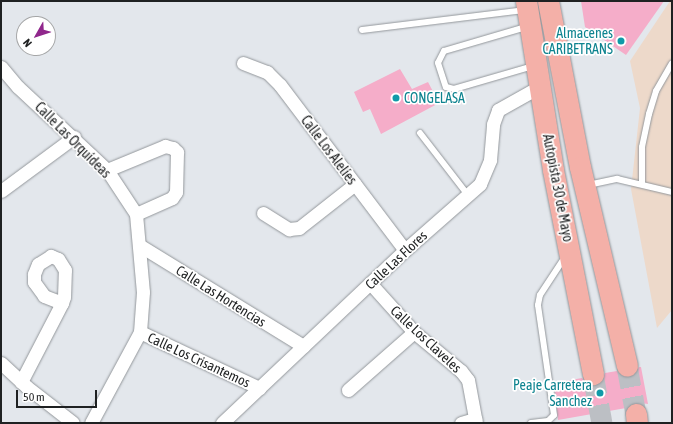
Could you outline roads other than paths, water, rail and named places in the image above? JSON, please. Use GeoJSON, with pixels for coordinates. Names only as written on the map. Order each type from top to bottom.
{"type":"FeatureCollection","features":[{"type":"Feature","properties":{"kind":"highway","name":"Autopista 30 de Mayo"},"geometry":{"type":"LineString","coordinates":[[548,1],[582,176],[626,366]]}},
{"type":"Feature","properties":{"kind":"highway","name":"Autopista 30 de Mayo"},"geometry":{"type":"LineString","coordinates":[[528,12],[553,170],[594,374]]}},
{"type":"Feature","properties":{"kind":"highway"},"geometry":{"type":"LineString","coordinates":[[553,170],[582,176]]}},
{"type":"Feature","properties":{"kind":"street","name":"Calle Los Alelíes"},"geometry":{"type":"LineString","coordinates":[[243,63],[267,72],[280,85],[405,250]]}},
{"type":"Feature","properties":{"kind":"street","name":"Calle Las Orquídeas"},"geometry":{"type":"LineString","coordinates":[[1,67],[18,87],[74,137],[107,170],[136,214],[143,292],[140,332],[91,423]]}},
{"type":"Feature","properties":{"kind":"street","name":"Calle Las Flores"},"geometry":{"type":"LineString","coordinates":[[222,423],[405,250],[468,195],[486,173],[490,160],[492,124],[498,110],[539,87]]}},
{"type":"Feature","properties":{"kind":"street"},"geometry":{"type":"LineString","coordinates":[[1,191],[74,137]]}},
{"type":"Feature","properties":{"kind":"street"},"geometry":{"type":"LineString","coordinates":[[107,170],[165,146],[173,148],[177,152],[176,192],[172,198],[136,214]]}},
{"type":"Feature","properties":{"kind":"street"},"geometry":{"type":"LineString","coordinates":[[263,212],[289,229],[299,228],[355,184]]}},
{"type":"Feature","properties":{"kind":"street","name":"Calle Las Hortencias"},"geometry":{"type":"LineString","coordinates":[[139,245],[303,346]]}},
{"type":"Feature","properties":{"kind":"street","name":"Calle Los Claveles"},"geometry":{"type":"LineString","coordinates":[[370,283],[414,332],[461,371],[468,380],[475,421]]}},
{"type":"Feature","properties":{"kind":"street"},"geometry":{"type":"LineString","coordinates":[[21,382],[62,303]]}},
{"type":"Feature","properties":{"kind":"street","name":"Calle Los Crisantemos"},"geometry":{"type":"LineString","coordinates":[[140,332],[259,388]]}},
{"type":"Feature","properties":{"kind":"street"},"geometry":{"type":"LineString","coordinates":[[348,390],[414,332]]}},
{"type":"Feature","properties":{"kind":"street"},"geometry":{"type":"LineString","coordinates":[[1,363],[21,382],[73,423]]}},
{"type":"Feature","properties":{"kind":"street"},"geometry":{"type":"LineString","coordinates":[[461,423],[475,421]]}},
{"type":"Feature","properties":{"kind":"lane"},"geometry":{"type":"LineString","coordinates":[[362,30],[528,12]]}},
{"type":"Feature","properties":{"kind":"lane"},"geometry":{"type":"LineString","coordinates":[[528,12],[444,51],[438,62],[446,86],[454,89],[536,65]]}},
{"type":"Feature","properties":{"kind":"lane"},"geometry":{"type":"LineString","coordinates":[[642,184],[642,147],[649,114],[656,91],[672,63]]}},
{"type":"Feature","properties":{"kind":"lane"},"geometry":{"type":"LineString","coordinates":[[420,133],[468,195]]}},
{"type":"Feature","properties":{"kind":"lane"},"geometry":{"type":"LineString","coordinates":[[582,176],[617,179],[672,192]]}},
{"type":"Feature","properties":{"kind":"lane"},"geometry":{"type":"LineString","coordinates":[[531,423],[548,421],[554,415],[538,305],[540,295],[570,249]]}},
{"type":"Feature","properties":{"kind":"tunnel"},"geometry":{"type":"LineString","coordinates":[[627,366],[636,414]]}},
{"type":"Feature","properties":{"kind":"tunnel"},"geometry":{"type":"LineString","coordinates":[[593,374],[602,423]]}},
{"type":"Feature","properties":{"kind":"place","name":"Almacenes CARIBETRANS"},"geometry":{"type":"Point","coordinates":[621,41]}},
{"type":"Feature","properties":{"kind":"place","name":"CONGELASA"},"geometry":{"type":"Point","coordinates":[396,98]}},
{"type":"Feature","properties":{"kind":"place","name":"Peaje Carretera Sanchez"},"geometry":{"type":"Point","coordinates":[600,393]}}]}
